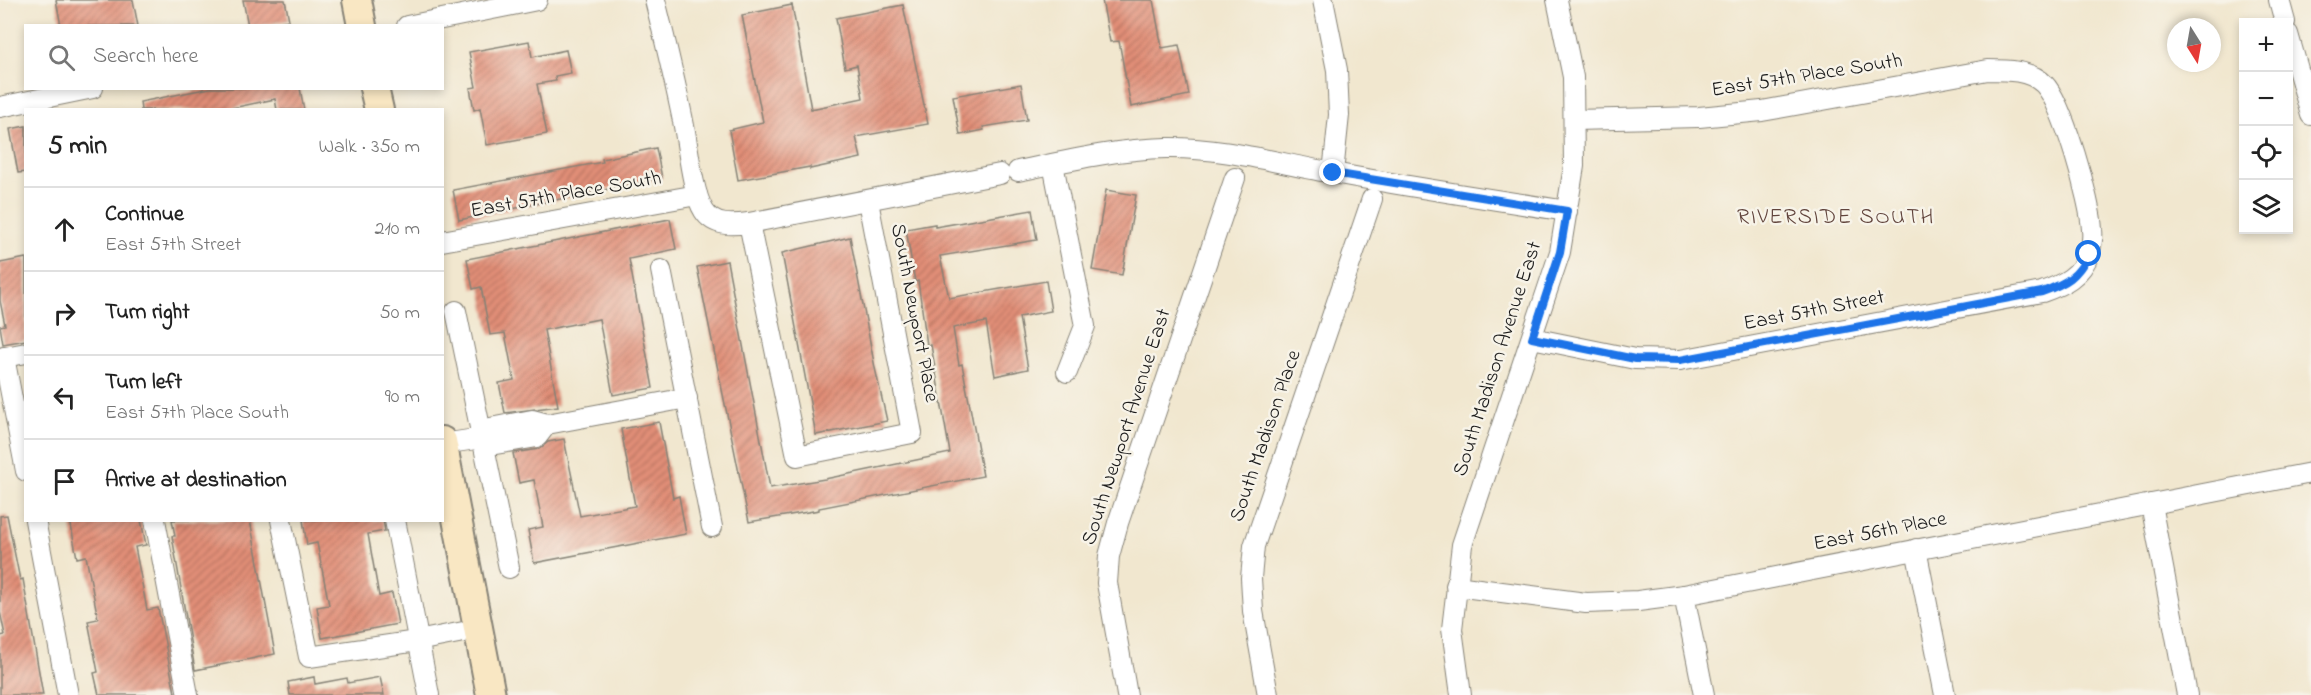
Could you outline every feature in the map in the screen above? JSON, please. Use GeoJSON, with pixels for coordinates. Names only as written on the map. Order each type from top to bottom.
{"type":"FeatureCollection","features":[{"type":"Feature","properties":{"kind":"main road"},"geometry":{"type":"LineString","coordinates":[[357,0],[362,24]]}},
{"type":"Feature","properties":{"kind":"main road"},"geometry":{"type":"LineString","coordinates":[[374,90],[378,108]]}},
{"type":"Feature","properties":{"kind":"main road"},"geometry":{"type":"LineString","coordinates":[[444,448],[491,695]]}},
{"type":"Feature","properties":{"kind":"street"},"geometry":{"type":"LineString","coordinates":[[417,24],[537,0]]}},
{"type":"Feature","properties":{"kind":"street"},"geometry":{"type":"LineString","coordinates":[[655,0],[683,120],[697,195],[704,211],[715,221],[730,226],[1009,172],[1141,150],[1198,149],[1238,153],[1333,173],[1567,211]]}},
{"type":"Feature","properties":{"kind":"street"},"geometry":{"type":"LineString","coordinates":[[1323,0],[1337,70],[1339,116],[1333,173]]}},
{"type":"Feature","properties":{"kind":"street","name":"South Madison Avenue East"},"geometry":{"type":"LineString","coordinates":[[1461,695],[1452,629],[1462,545],[1560,252],[1574,166],[1573,77],[1557,0]]}},
{"type":"Feature","properties":{"kind":"street"},"geometry":{"type":"LineString","coordinates":[[2279,0],[2284,18]]}},
{"type":"Feature","properties":{"kind":"street"},"geometry":{"type":"LineString","coordinates":[[2293,48],[2311,115]]}},
{"type":"Feature","properties":{"kind":"street","name":"East 57th Place South"},"geometry":{"type":"LineString","coordinates":[[1574,120],[1699,117],[1762,111],[1988,70],[2012,70],[2044,83],[2056,99],[2089,208],[2092,232],[2089,254]]}},
{"type":"Feature","properties":{"kind":"street"},"geometry":{"type":"LineString","coordinates":[[0,107],[83,90]]}},
{"type":"Feature","properties":{"kind":"street"},"geometry":{"type":"LineString","coordinates":[[1053,164],[1085,326],[1067,372]]}},
{"type":"Feature","properties":{"kind":"street","name":"South Newport Avenue East"},"geometry":{"type":"LineString","coordinates":[[1127,695],[1107,583],[1109,556],[1121,514],[1235,178]]}},
{"type":"Feature","properties":{"kind":"street","name":"East 57th Place South"},"geometry":{"type":"LineString","coordinates":[[444,242],[697,195]]}},
{"type":"Feature","properties":{"kind":"street","name":"South Madison Place"},"geometry":{"type":"LineString","coordinates":[[1268,695],[1253,611],[1251,578],[1254,546],[1372,199]]}},
{"type":"Feature","properties":{"kind":"street","name":"South Newport Place"},"geometry":{"type":"LineString","coordinates":[[749,224],[797,456],[912,433],[868,201]]}},
{"type":"Feature","properties":{"kind":"street","name":"East 57th Street"},"geometry":{"type":"LineString","coordinates":[[1532,338],[1635,359],[1680,360],[2042,292],[2065,284],[2081,269],[2089,254]]}},
{"type":"Feature","properties":{"kind":"street"},"geometry":{"type":"LineString","coordinates":[[661,270],[712,527]]}},
{"type":"Feature","properties":{"kind":"street"},"geometry":{"type":"LineString","coordinates":[[456,311],[508,568]]}},
{"type":"Feature","properties":{"kind":"street"},"geometry":{"type":"LineString","coordinates":[[24,353],[2,358],[24,462]]}},
{"type":"Feature","properties":{"kind":"street"},"geometry":{"type":"LineString","coordinates":[[444,443],[482,438],[537,437],[547,424],[687,398]]}},
{"type":"Feature","properties":{"kind":"street","name":"East 56th Place"},"geometry":{"type":"LineString","coordinates":[[1456,586],[1586,603],[1638,601],[1684,595],[2311,473]]}},
{"type":"Feature","properties":{"kind":"street"},"geometry":{"type":"LineString","coordinates":[[2151,504],[2187,695]]}},
{"type":"Feature","properties":{"kind":"street"},"geometry":{"type":"LineString","coordinates":[[35,522],[68,695]]}},
{"type":"Feature","properties":{"kind":"street"},"geometry":{"type":"LineString","coordinates":[[155,522],[188,695]]}},
{"type":"Feature","properties":{"kind":"street"},"geometry":{"type":"LineString","coordinates":[[281,522],[309,657],[479,629]]}},
{"type":"Feature","properties":{"kind":"street"},"geometry":{"type":"LineString","coordinates":[[395,522],[429,695]]}},
{"type":"Feature","properties":{"kind":"street"},"geometry":{"type":"LineString","coordinates":[[1916,549],[1945,695]]}},
{"type":"Feature","properties":{"kind":"street"},"geometry":{"type":"LineString","coordinates":[[1684,595],[1704,695]]}},
{"type":"Feature","properties":{"kind":"building"},"geometry":{"type":"Polygon","coordinates":[[[56,0],[133,0],[138,24],[61,24],[56,0]]]}},
{"type":"Feature","properties":{"kind":"building"},"geometry":{"type":"Polygon","coordinates":[[[243,0],[285,0],[289,20],[270,24],[248,24],[243,0]]]}},
{"type":"Feature","properties":{"kind":"building"},"geometry":{"type":"Polygon","coordinates":[[[1102,0],[1153,0],[1162,48],[1179,45],[1189,95],[1131,107],[1119,41],[1110,42],[1102,0]]]}},
{"type":"Feature","properties":{"kind":"building"},"geometry":{"type":"Polygon","coordinates":[[[792,5],[811,109],[863,98],[857,65],[845,68],[836,18],[903,5],[928,124],[856,137],[861,158],[810,169],[810,167],[738,180],[729,130],[763,122],[742,15],[792,5]]]}},
{"type":"Feature","properties":{"kind":"building"},"geometry":{"type":"Polygon","coordinates":[[[529,41],[532,57],[566,50],[571,73],[555,76],[556,81],[537,84],[547,134],[487,145],[480,108],[474,110],[470,88],[476,87],[469,52],[529,41]]]}},
{"type":"Feature","properties":{"kind":"building"},"geometry":{"type":"Polygon","coordinates":[[[1021,84],[1027,120],[983,127],[984,130],[960,135],[953,96],[1021,84]]]}},
{"type":"Feature","properties":{"kind":"building"},"geometry":{"type":"Polygon","coordinates":[[[200,90],[300,90],[304,108],[277,108],[275,99],[232,108],[141,108],[140,102],[200,90]]]}},
{"type":"Feature","properties":{"kind":"building"},"geometry":{"type":"Polygon","coordinates":[[[24,126],[24,172],[18,173],[10,129],[24,126]]]}},
{"type":"Feature","properties":{"kind":"building"},"geometry":{"type":"Polygon","coordinates":[[[656,148],[662,178],[459,220],[453,190],[603,162],[602,159],[656,148]]]}},
{"type":"Feature","properties":{"kind":"building"},"geometry":{"type":"Polygon","coordinates":[[[1106,190],[1136,195],[1122,275],[1092,270],[1106,190]]]}},
{"type":"Feature","properties":{"kind":"building"},"geometry":{"type":"Polygon","coordinates":[[[1032,210],[1037,240],[940,256],[949,298],[1046,281],[1051,311],[1019,317],[1028,369],[995,376],[986,322],[953,328],[983,476],[749,522],[697,267],[727,261],[770,488],[825,479],[950,453],[931,345],[927,345],[918,281],[915,282],[906,229],[935,224],[935,227],[1032,210]]]}},
{"type":"Feature","properties":{"kind":"building"},"geometry":{"type":"Polygon","coordinates":[[[670,219],[676,249],[629,259],[653,388],[613,395],[599,319],[544,330],[558,406],[505,413],[499,383],[514,380],[505,333],[490,335],[481,287],[473,289],[467,259],[670,219]]]}},
{"type":"Feature","properties":{"kind":"building"},"geometry":{"type":"Polygon","coordinates":[[[850,237],[887,421],[816,435],[782,253],[850,237]]]}},
{"type":"Feature","properties":{"kind":"building"},"geometry":{"type":"Polygon","coordinates":[[[24,258],[24,340],[3,344],[0,326],[5,325],[0,301],[0,263],[24,258]]]}},
{"type":"Feature","properties":{"kind":"building"},"geometry":{"type":"Polygon","coordinates":[[[659,422],[673,498],[679,496],[686,534],[534,563],[528,530],[543,527],[534,480],[519,483],[513,453],[539,449],[548,442],[564,439],[580,516],[635,506],[621,429],[659,422]]]}},
{"type":"Feature","properties":{"kind":"building"},"geometry":{"type":"Polygon","coordinates":[[[7,515],[20,580],[23,579],[43,695],[0,695],[0,636],[5,635],[0,612],[0,516],[7,515]]]}},
{"type":"Feature","properties":{"kind":"building"},"geometry":{"type":"Polygon","coordinates":[[[70,522],[141,522],[146,545],[135,547],[147,610],[158,608],[175,693],[99,695],[94,673],[98,672],[88,621],[98,619],[86,556],[77,558],[70,522]]]}},
{"type":"Feature","properties":{"kind":"building"},"geometry":{"type":"Polygon","coordinates":[[[172,522],[250,522],[275,654],[195,670],[172,536],[175,536],[172,522]]]}},
{"type":"Feature","properties":{"kind":"building"},"geometry":{"type":"Polygon","coordinates":[[[303,522],[383,522],[385,531],[368,534],[379,596],[392,593],[398,624],[322,638],[317,607],[329,605],[317,543],[307,545],[303,522]]]}},
{"type":"Feature","properties":{"kind":"building"},"geometry":{"type":"Polygon","coordinates":[[[314,677],[315,684],[347,678],[348,683],[380,677],[384,695],[290,695],[288,682],[314,677]]]}},
{"type":"Feature","properties":{"kind":"district","name":"RIVERSIDE SOUTH"},"geometry":{"type":"Point","coordinates":[1836,218]}},
{"type":"Feature","properties":{"kind":"route"},"geometry":{"type":"LineString","coordinates":[[1333,173],[1567,211],[1560,252],[1532,338],[1635,359],[1680,360],[2042,292],[2065,284],[2081,269],[2089,254]]}}]}
